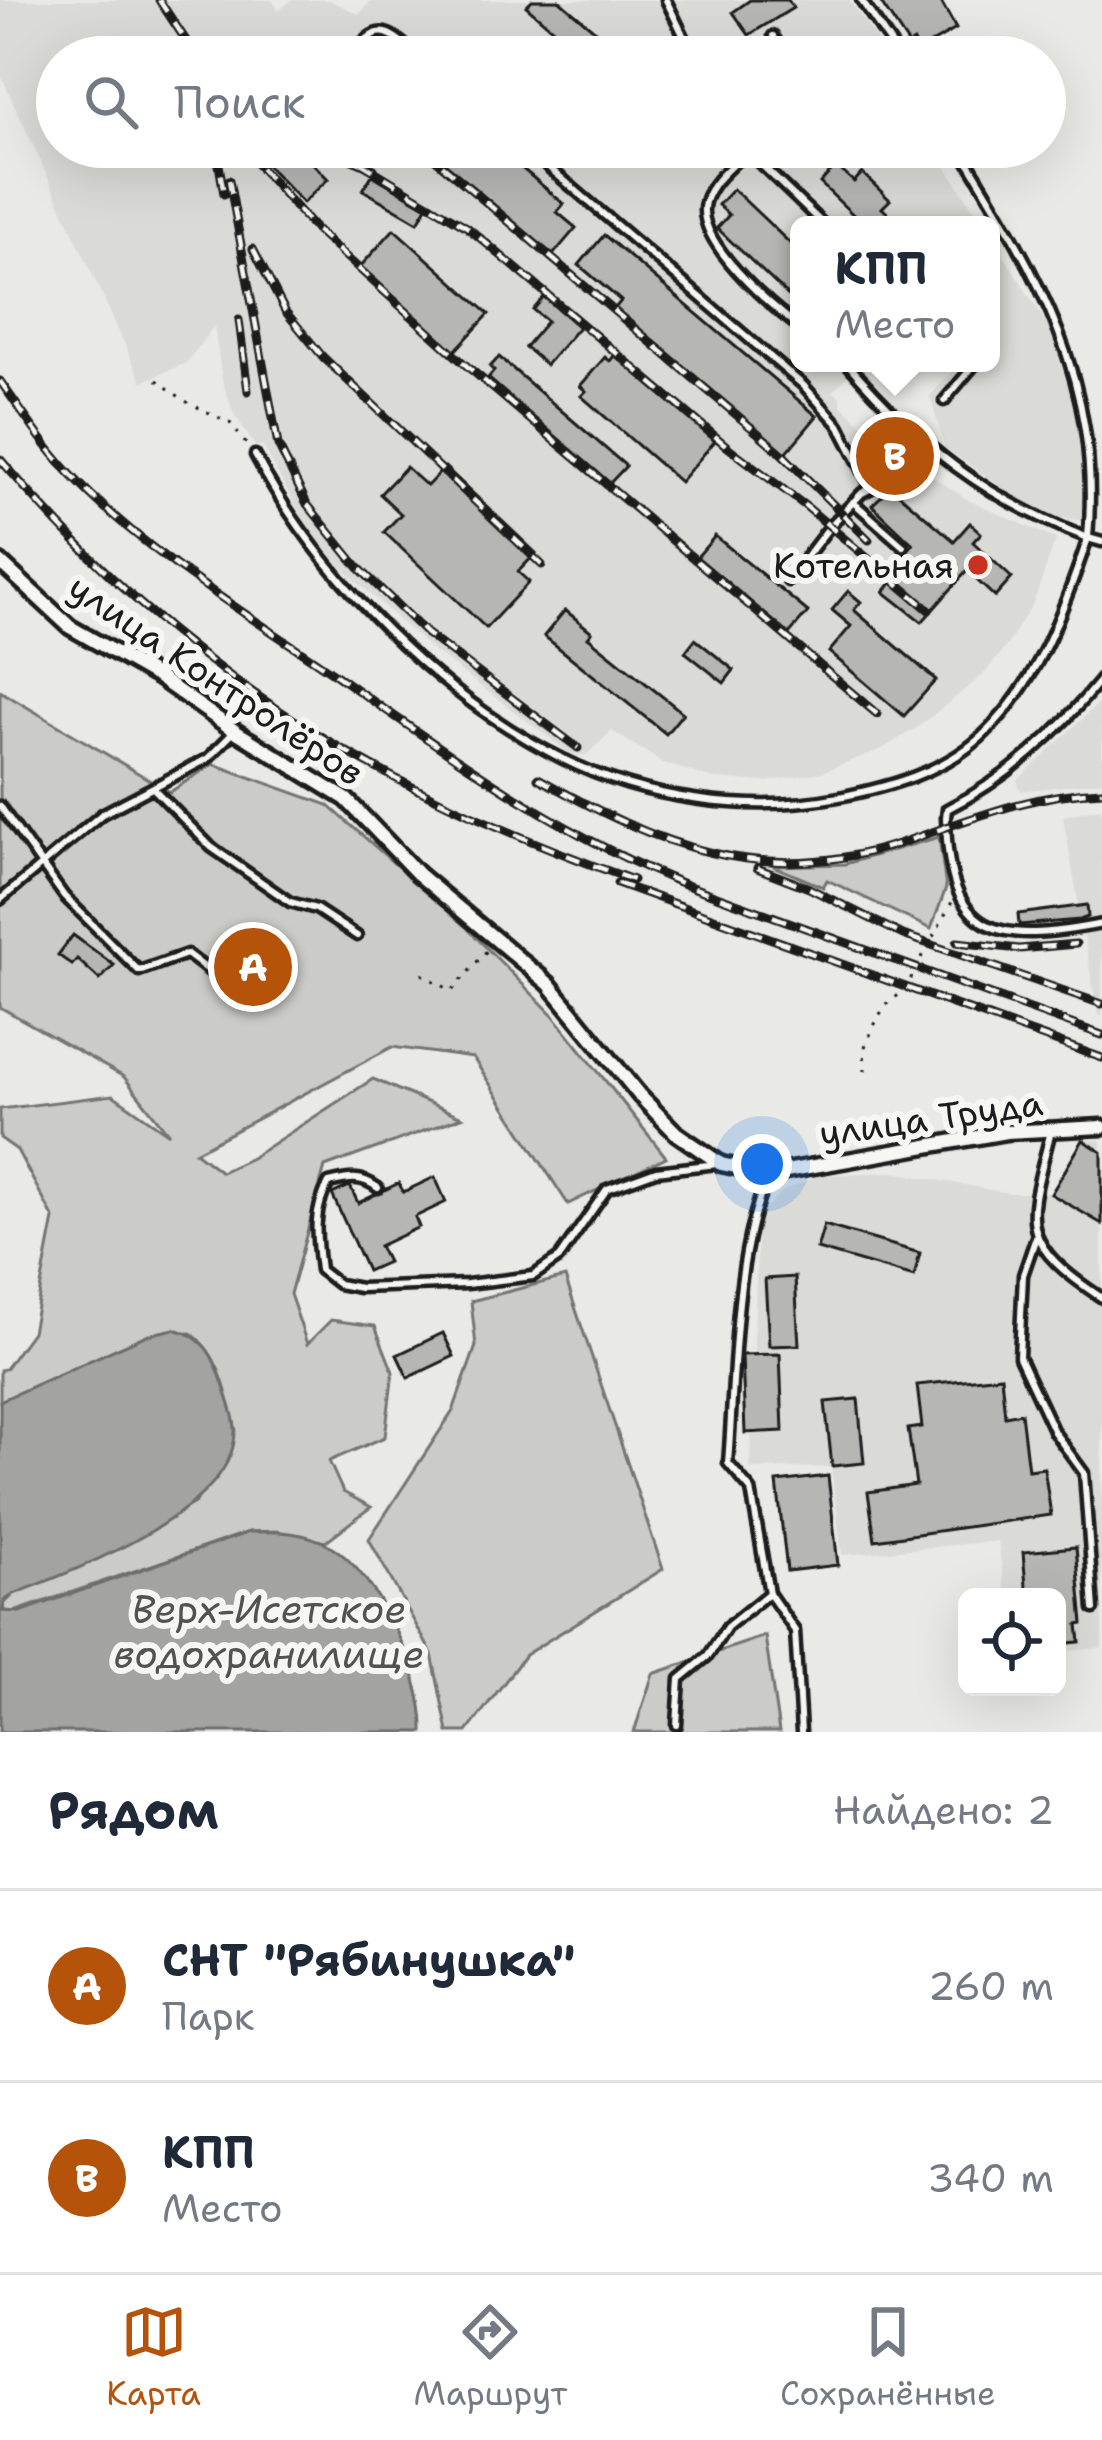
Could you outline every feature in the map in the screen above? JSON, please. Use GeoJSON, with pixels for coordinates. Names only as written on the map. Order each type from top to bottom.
{"type":"FeatureCollection","features":[{"type":"Feature","properties":{"kind":"street","name":"улица Контролёров"},"geometry":{"type":"LineString","coordinates":[[0,562],[70,627],[158,677],[346,799],[418,874],[498,938],[568,1003],[657,1114],[695,1148],[721,1164],[769,1174]]}},
{"type":"Feature","properties":{"kind":"street","name":"улица Труда"},"geometry":{"type":"LineString","coordinates":[[769,1174],[1006,1132],[1102,1127]]}},
{"type":"Feature","properties":{"kind":"lane"},"geometry":{"type":"LineString","coordinates":[[667,0],[684,36]]}},
{"type":"Feature","properties":{"kind":"lane"},"geometry":{"type":"LineString","coordinates":[[861,0],[886,36]]}},
{"type":"Feature","properties":{"kind":"lane"},"geometry":{"type":"LineString","coordinates":[[550,168],[803,385],[839,425],[871,488]]}},
{"type":"Feature","properties":{"kind":"lane"},"geometry":{"type":"LineString","coordinates":[[730,168],[708,193],[705,225],[727,258],[790,318]]}},
{"type":"Feature","properties":{"kind":"lane"},"geometry":{"type":"LineString","coordinates":[[768,168],[815,216]]}},
{"type":"Feature","properties":{"kind":"lane"},"geometry":{"type":"LineString","coordinates":[[972,168],[1055,302]]}},
{"type":"Feature","properties":{"kind":"lane"},"geometry":{"type":"LineString","coordinates":[[856,372],[937,454],[984,490],[1102,542]]}},
{"type":"Feature","properties":{"kind":"lane"},"geometry":{"type":"LineString","coordinates":[[944,401],[968,372]]}},
{"type":"Feature","properties":{"kind":"lane"},"geometry":{"type":"LineString","coordinates":[[788,581],[853,502],[937,454]]}},
{"type":"Feature","properties":{"kind":"lane"},"geometry":{"type":"LineString","coordinates":[[255,455],[289,517],[323,560],[427,666],[462,694],[542,747],[587,770],[648,790],[738,803],[809,801],[856,793],[914,776],[963,751],[997,719],[1033,670],[1063,612],[1088,538],[1101,475]]}},
{"type":"Feature","properties":{"kind":"lane"},"geometry":{"type":"LineString","coordinates":[[853,502],[903,546]]}},
{"type":"Feature","properties":{"kind":"lane"},"geometry":{"type":"LineString","coordinates":[[1102,678],[1032,753],[995,782],[947,809],[946,826],[957,894],[978,919],[1015,935],[1046,935],[1102,924]]}},
{"type":"Feature","properties":{"kind":"lane"},"geometry":{"type":"LineString","coordinates":[[0,900],[102,814],[207,758],[235,731]]}},
{"type":"Feature","properties":{"kind":"lane"},"geometry":{"type":"LineString","coordinates":[[154,789],[211,847],[290,902],[316,909],[357,936]]}},
{"type":"Feature","properties":{"kind":"lane"},"geometry":{"type":"LineString","coordinates":[[0,806],[64,896],[139,971],[188,954],[225,983]]}},
{"type":"Feature","properties":{"kind":"lane"},"geometry":{"type":"LineString","coordinates":[[1051,1130],[1030,1220],[1045,1251],[1102,1298]]}},
{"type":"Feature","properties":{"kind":"lane"},"geometry":{"type":"LineString","coordinates":[[378,1188],[365,1178],[347,1179],[329,1183],[322,1196],[315,1214],[320,1270],[338,1284],[394,1288],[533,1276],[559,1258],[607,1189],[656,1171],[721,1164]]}},
{"type":"Feature","properties":{"kind":"lane"},"geometry":{"type":"LineString","coordinates":[[769,1174],[756,1203],[746,1250],[728,1462],[751,1490],[769,1593],[794,1631],[801,1732]]}},
{"type":"Feature","properties":{"kind":"lane"},"geometry":{"type":"LineString","coordinates":[[1037,1234],[1023,1275],[1019,1357],[1054,1432],[1084,1473],[1094,1609]]}},
{"type":"Feature","properties":{"kind":"lane"},"geometry":{"type":"LineString","coordinates":[[677,1725],[680,1679],[708,1655],[727,1627],[769,1593]]}},
{"type":"Feature","properties":{"kind":"path"},"geometry":{"type":"LineString","coordinates":[[158,380],[184,401],[230,423],[255,455]]}},
{"type":"Feature","properties":{"kind":"path"},"geometry":{"type":"LineString","coordinates":[[865,1071],[864,1048],[874,1024],[885,1005],[904,991],[957,894]]}},
{"type":"Feature","properties":{"kind":"path"},"geometry":{"type":"LineString","coordinates":[[422,974],[452,992],[498,938]]}},
{"type":"Feature","properties":{"kind":"shaded area"},"geometry":{"type":"Polygon","coordinates":[[[0,0],[272,0],[279,11],[291,0],[329,0],[359,14],[372,0],[849,0],[874,36],[36,36],[36,151],[0,73],[0,0]]]}},
{"type":"Feature","properties":{"kind":"shaded area"},"geometry":{"type":"Polygon","coordinates":[[[44,168],[947,168],[978,216],[790,216],[790,372],[851,372],[833,391],[841,405],[888,449],[893,445],[917,467],[972,502],[1056,539],[1034,601],[1008,644],[983,675],[918,727],[882,749],[822,772],[766,782],[714,779],[663,763],[612,731],[586,755],[571,754],[427,646],[340,566],[308,528],[262,445],[255,446],[233,412],[222,379],[214,326],[186,363],[142,382],[44,168]]]}},
{"type":"Feature","properties":{"kind":"shaded area"},"geometry":{"type":"Polygon","coordinates":[[[1000,249],[1065,353],[1084,421],[1086,476],[1081,520],[1034,509],[945,448],[930,396],[951,372],[1000,372],[1000,249]]]}},
{"type":"Feature","properties":{"kind":"shaded area"},"geometry":{"type":"Polygon","coordinates":[[[0,691],[170,792],[213,764],[328,805],[467,928],[554,1016],[666,1157],[568,1204],[473,1058],[392,1047],[195,1152],[221,1172],[251,1158],[373,1079],[462,1117],[325,1167],[290,1294],[307,1344],[331,1320],[375,1326],[393,1372],[385,1437],[329,1461],[343,1492],[371,1507],[325,1542],[277,1531],[249,1532],[8,1614],[2,1606],[14,1594],[118,1548],[196,1502],[236,1431],[216,1365],[191,1333],[147,1335],[0,1401],[0,1370],[32,1332],[54,1219],[17,1150],[0,1138],[0,1109],[113,1095],[169,1134],[124,1077],[0,1007],[0,691]]]}},
{"type":"Feature","properties":{"kind":"shaded area"},"geometry":{"type":"Polygon","coordinates":[[[1102,700],[1102,781],[1021,791],[1017,781],[1102,700]]]}},
{"type":"Feature","properties":{"kind":"shaded area"},"geometry":{"type":"Polygon","coordinates":[[[1100,808],[1102,1016],[1098,1015],[1063,816],[1100,808]]]}},
{"type":"Feature","properties":{"kind":"shaded area"},"geometry":{"type":"Polygon","coordinates":[[[939,837],[946,888],[931,929],[827,880],[823,887],[773,866],[845,864],[939,837]]]}},
{"type":"Feature","properties":{"kind":"shaded area"},"geometry":{"type":"Polygon","coordinates":[[[1083,1140],[1102,1140],[1102,1648],[1066,1651],[1066,1588],[1005,1588],[998,1541],[842,1555],[831,1467],[750,1469],[758,1218],[781,1192],[819,1175],[893,1172],[1008,1193],[1051,1193],[1083,1140]]]}},
{"type":"Feature","properties":{"kind":"shaded area"},"geometry":{"type":"Polygon","coordinates":[[[565,1277],[663,1569],[525,1655],[467,1732],[448,1732],[432,1654],[369,1539],[453,1411],[476,1346],[471,1301],[565,1277]]]}},
{"type":"Feature","properties":{"kind":"shaded area"},"geometry":{"type":"Polygon","coordinates":[[[765,1636],[779,1732],[634,1732],[653,1674],[765,1636]]]}},
{"type":"Feature","properties":{"kind":"water","name":"Верх-Исетское водохранилище"},"geometry":{"type":"Polygon","coordinates":[[[174,1329],[201,1343],[217,1367],[235,1427],[228,1461],[209,1487],[181,1512],[111,1553],[14,1594],[4,1601],[3,1611],[20,1612],[249,1532],[311,1537],[348,1560],[381,1602],[416,1684],[423,1732],[0,1732],[0,1401],[147,1335],[174,1329]]]}},
{"type":"Feature","properties":{"kind":"building"},"geometry":{"type":"Polygon","coordinates":[[[532,0],[559,0],[599,34],[561,36],[526,6],[532,0]]]}},
{"type":"Feature","properties":{"kind":"building"},"geometry":{"type":"Polygon","coordinates":[[[750,0],[788,0],[793,8],[749,35],[733,12],[750,0]]]}},
{"type":"Feature","properties":{"kind":"building"},"geometry":{"type":"Polygon","coordinates":[[[879,0],[940,0],[956,29],[944,36],[903,36],[879,0]]]}},
{"type":"Feature","properties":{"kind":"building"},"geometry":{"type":"Polygon","coordinates":[[[270,168],[317,168],[328,179],[303,203],[270,168]]]}},
{"type":"Feature","properties":{"kind":"building"},"geometry":{"type":"Polygon","coordinates":[[[451,168],[522,168],[564,204],[557,212],[576,228],[553,255],[451,168]]]}},
{"type":"Feature","properties":{"kind":"building"},"geometry":{"type":"Polygon","coordinates":[[[834,168],[854,182],[862,173],[890,200],[882,208],[891,216],[855,216],[820,183],[834,168]]]}},
{"type":"Feature","properties":{"kind":"building"},"geometry":{"type":"Polygon","coordinates":[[[372,175],[427,207],[418,222],[363,190],[372,175]]]}},
{"type":"Feature","properties":{"kind":"building"},"geometry":{"type":"Polygon","coordinates":[[[733,189],[790,243],[790,297],[717,228],[729,215],[718,205],[733,189]]]}},
{"type":"Feature","properties":{"kind":"building"},"geometry":{"type":"Polygon","coordinates":[[[394,229],[489,314],[454,352],[360,267],[394,229]]]}},
{"type":"Feature","properties":{"kind":"building"},"geometry":{"type":"Polygon","coordinates":[[[604,235],[817,416],[786,453],[615,308],[621,301],[579,265],[604,235]]]}},
{"type":"Feature","properties":{"kind":"building"},"geometry":{"type":"Polygon","coordinates":[[[544,297],[579,327],[546,365],[525,347],[547,321],[533,310],[544,297]]]}},
{"type":"Feature","properties":{"kind":"building"},"geometry":{"type":"Polygon","coordinates":[[[615,355],[715,441],[680,482],[581,396],[586,391],[580,386],[605,357],[610,361],[615,355]]]}},
{"type":"Feature","properties":{"kind":"building"},"geometry":{"type":"Polygon","coordinates":[[[499,357],[626,466],[610,483],[488,378],[499,357]]]}},
{"type":"Feature","properties":{"kind":"building"},"geometry":{"type":"Polygon","coordinates":[[[406,467],[427,486],[445,467],[536,553],[518,572],[529,582],[486,628],[384,532],[401,514],[380,494],[406,467]]]}},
{"type":"Feature","properties":{"kind":"building"},"geometry":{"type":"Polygon","coordinates":[[[891,487],[954,541],[970,523],[981,533],[973,542],[1012,578],[995,597],[967,571],[922,622],[884,592],[906,564],[900,560],[913,544],[872,505],[891,487]]]}},
{"type":"Feature","properties":{"kind":"building"},"geometry":{"type":"Polygon","coordinates":[[[715,536],[808,612],[789,634],[697,557],[715,536]]]}},
{"type":"Feature","properties":{"kind":"building"},"geometry":{"type":"Polygon","coordinates":[[[848,591],[861,602],[854,610],[936,680],[904,716],[829,652],[851,626],[832,610],[848,591]]]}},
{"type":"Feature","properties":{"kind":"building"},"geometry":{"type":"Polygon","coordinates":[[[565,610],[592,632],[588,637],[683,713],[666,734],[544,636],[565,610]]]}},
{"type":"Feature","properties":{"kind":"building"},"geometry":{"type":"Polygon","coordinates":[[[695,639],[734,670],[724,683],[685,652],[695,639]]]}},
{"type":"Feature","properties":{"kind":"building"},"geometry":{"type":"Polygon","coordinates":[[[1087,905],[1088,917],[1080,920],[1019,925],[1018,914],[1087,905]]]}},
{"type":"Feature","properties":{"kind":"building"},"geometry":{"type":"Polygon","coordinates":[[[73,935],[114,965],[100,980],[77,959],[72,965],[58,955],[73,935]]]}},
{"type":"Feature","properties":{"kind":"building"},"geometry":{"type":"Polygon","coordinates":[[[1083,1140],[1102,1152],[1102,1224],[1051,1194],[1083,1140]]]}},
{"type":"Feature","properties":{"kind":"building"},"geometry":{"type":"Polygon","coordinates":[[[435,1177],[446,1202],[415,1217],[419,1227],[379,1246],[387,1262],[367,1271],[332,1194],[350,1186],[358,1203],[399,1183],[403,1192],[435,1177]]]}},
{"type":"Feature","properties":{"kind":"building"},"geometry":{"type":"Polygon","coordinates":[[[824,1225],[920,1253],[914,1277],[817,1249],[824,1225]]]}},
{"type":"Feature","properties":{"kind":"building"},"geometry":{"type":"Polygon","coordinates":[[[795,1277],[799,1345],[769,1346],[765,1279],[795,1277]]]}},
{"type":"Feature","properties":{"kind":"building"},"geometry":{"type":"Polygon","coordinates":[[[443,1333],[454,1356],[408,1378],[397,1355],[443,1333]]]}},
{"type":"Feature","properties":{"kind":"building"},"geometry":{"type":"Polygon","coordinates":[[[780,1354],[783,1431],[745,1433],[742,1355],[780,1354]]]}},
{"type":"Feature","properties":{"kind":"building"},"geometry":{"type":"Polygon","coordinates":[[[1001,1376],[1005,1416],[1021,1413],[1028,1470],[1044,1468],[1051,1515],[875,1540],[868,1492],[916,1485],[908,1429],[922,1427],[917,1385],[1001,1376]]]}},
{"type":"Feature","properties":{"kind":"building"},"geometry":{"type":"Polygon","coordinates":[[[858,1399],[864,1463],[832,1466],[825,1402],[858,1399]]]}},
{"type":"Feature","properties":{"kind":"building"},"geometry":{"type":"Polygon","coordinates":[[[828,1476],[838,1565],[787,1571],[777,1482],[828,1476]]]}},
{"type":"Feature","properties":{"kind":"building"},"geometry":{"type":"Polygon","coordinates":[[[1076,1547],[1083,1624],[1078,1625],[1080,1642],[1066,1643],[1066,1588],[1026,1588],[1023,1552],[1076,1547]]]}},
{"type":"Feature","properties":{"kind":"railway"},"geometry":{"type":"LineString","coordinates":[[159,0],[183,36]]}},
{"type":"Feature","properties":{"kind":"railway"},"geometry":{"type":"LineString","coordinates":[[220,168],[224,194]]}},
{"type":"Feature","properties":{"kind":"railway"},"geometry":{"type":"LineString","coordinates":[[261,168],[315,229],[468,367],[877,714]]}},
{"type":"Feature","properties":{"kind":"railway"},"geometry":{"type":"LineString","coordinates":[[369,168],[467,227],[929,610]]}},
{"type":"Feature","properties":{"kind":"railway"},"geometry":{"type":"LineString","coordinates":[[446,168],[780,452],[869,540]]}},
{"type":"Feature","properties":{"kind":"railway"},"geometry":{"type":"LineString","coordinates":[[229,180],[278,445],[307,504],[358,567],[427,634],[578,748]]}},
{"type":"Feature","properties":{"kind":"railway"},"geometry":{"type":"LineString","coordinates":[[253,249],[285,311],[323,357],[542,565]]}},
{"type":"Feature","properties":{"kind":"railway"},"geometry":{"type":"LineString","coordinates":[[239,320],[248,391]]}},
{"type":"Feature","properties":{"kind":"railway"},"geometry":{"type":"LineString","coordinates":[[0,381],[68,471],[140,538],[510,794],[597,844],[689,886],[1102,1035]]}},
{"type":"Feature","properties":{"kind":"railway"},"geometry":{"type":"LineString","coordinates":[[0,459],[140,603],[286,715],[448,804],[633,880]]}},
{"type":"Feature","properties":{"kind":"railway"},"geometry":{"type":"LineString","coordinates":[[538,778],[668,840],[711,853],[801,862],[848,857],[898,844],[1023,803],[1102,791]]}},
{"type":"Feature","properties":{"kind":"railway"},"geometry":{"type":"LineString","coordinates":[[757,868],[903,935],[1102,1004]]}},
{"type":"Feature","properties":{"kind":"railway"},"geometry":{"type":"LineString","coordinates":[[617,883],[1102,1058]]}},
{"type":"Feature","properties":{"kind":"railway"},"geometry":{"type":"LineString","coordinates":[[957,942],[1019,949],[1076,944]]}},
{"type":"Feature","properties":{"kind":"place","name":"КПП"},"geometry":{"type":"Point","coordinates":[895,456]}},
{"type":"Feature","properties":{"kind":"place","name":"Котельная"},"geometry":{"type":"Point","coordinates":[978,565]}},
{"type":"Feature","properties":{"kind":"place","name":"СНТ \"Рябинушка\""},"geometry":{"type":"Point","coordinates":[253,967]}}]}
